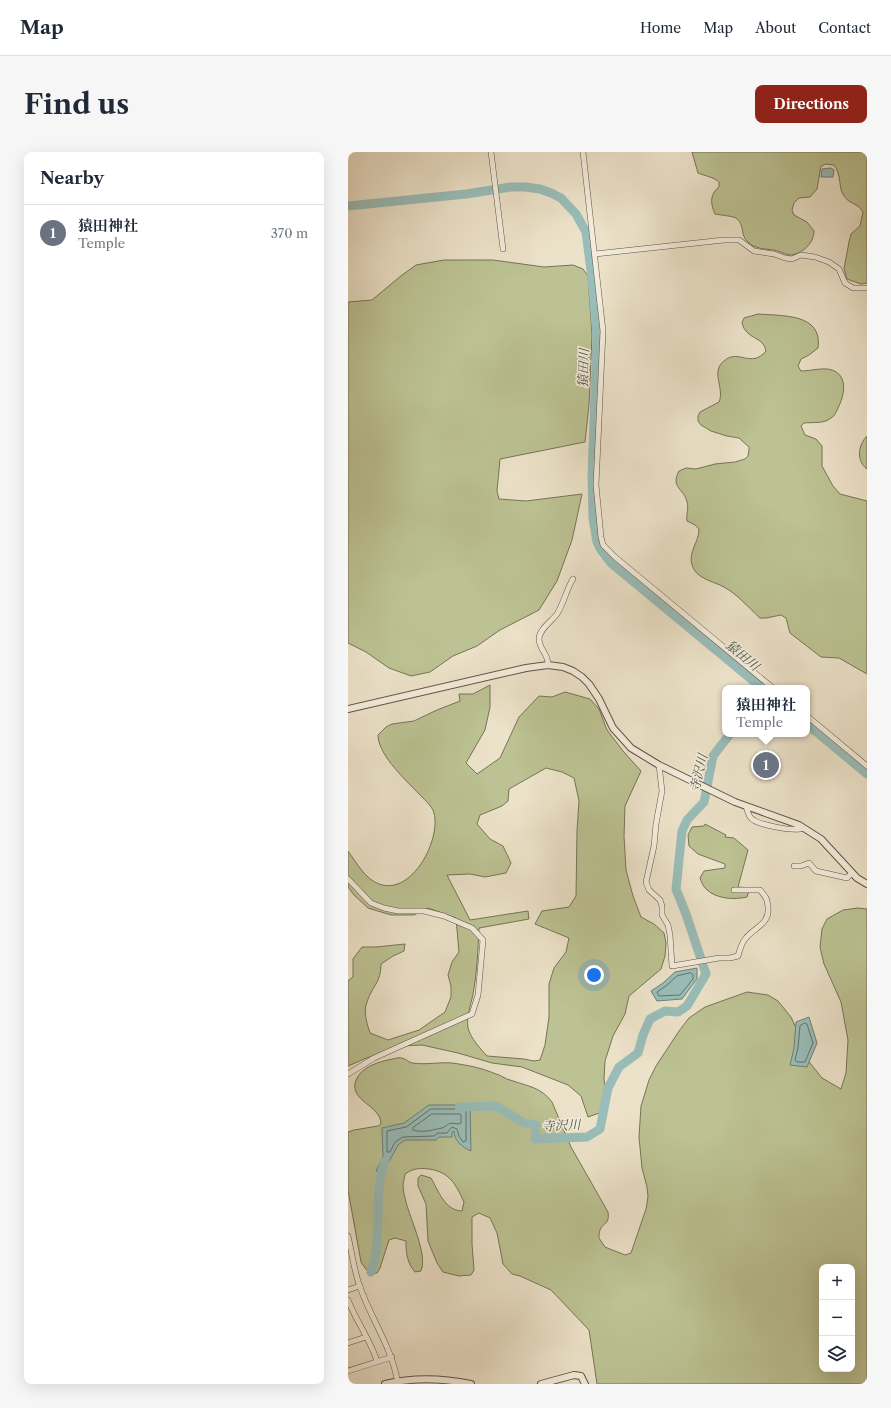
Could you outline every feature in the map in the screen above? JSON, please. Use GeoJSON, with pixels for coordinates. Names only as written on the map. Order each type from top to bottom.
{"type":"FeatureCollection","features":[{"type":"Feature","properties":{"kind":"street"},"geometry":{"type":"LineString","coordinates":[[491,152],[503,249]]}},
{"type":"Feature","properties":{"kind":"street"},"geometry":{"type":"LineString","coordinates":[[583,152],[603,331],[596,485],[601,537],[604,545],[615,557],[642,581],[769,685]]}},
{"type":"Feature","properties":{"kind":"street"},"geometry":{"type":"LineString","coordinates":[[595,254],[724,240],[739,240],[754,251],[792,259],[801,255],[829,262],[839,270],[845,283],[853,288],[867,288]]}},
{"type":"Feature","properties":{"kind":"street"},"geometry":{"type":"LineString","coordinates":[[548,665],[548,660],[540,644],[539,636],[558,613],[573,579]]}},
{"type":"Feature","properties":{"kind":"street"},"geometry":{"type":"LineString","coordinates":[[348,709],[526,668],[548,665],[573,671],[589,684],[599,699],[613,728],[623,741],[631,748],[659,765],[735,802],[799,825],[821,839],[857,878],[867,884]]}},
{"type":"Feature","properties":{"kind":"street"},"geometry":{"type":"LineString","coordinates":[[810,718],[867,766]]}},
{"type":"Feature","properties":{"kind":"street"},"geometry":{"type":"LineString","coordinates":[[659,765],[662,791],[654,846],[646,882],[649,890],[660,900],[662,906],[662,915],[668,926],[670,935],[672,966],[738,956],[742,942],[765,921],[769,914],[767,898],[760,890],[734,890]]}},
{"type":"Feature","properties":{"kind":"street"},"geometry":{"type":"LineString","coordinates":[[746,806],[751,818],[757,822],[799,830],[803,828]]}},
{"type":"Feature","properties":{"kind":"street"},"geometry":{"type":"LineString","coordinates":[[794,866],[801,866],[809,863],[816,871],[847,878],[852,873]]}},
{"type":"Feature","properties":{"kind":"street"},"geometry":{"type":"LineString","coordinates":[[348,879],[371,903],[398,911],[431,912],[472,928],[483,940],[478,995],[472,1014],[374,1058],[348,1074]]}},
{"type":"Feature","properties":{"kind":"street"},"geometry":{"type":"LineString","coordinates":[[348,1236],[360,1286],[392,1357],[398,1382]]}},
{"type":"Feature","properties":{"kind":"street"},"geometry":{"type":"LineString","coordinates":[[348,1290],[360,1286]]}},
{"type":"Feature","properties":{"kind":"street"},"geometry":{"type":"LineString","coordinates":[[348,1300],[350,1315],[372,1347],[377,1361]]}},
{"type":"Feature","properties":{"kind":"street"},"geometry":{"type":"LineString","coordinates":[[348,1343],[366,1337]]}},
{"type":"Feature","properties":{"kind":"street"},"geometry":{"type":"LineString","coordinates":[[348,1371],[392,1357]]}},
{"type":"Feature","properties":{"kind":"street"},"geometry":{"type":"LineString","coordinates":[[541,1384],[574,1375],[581,1376],[585,1384]]}},
{"type":"Feature","properties":{"kind":"street"},"geometry":{"type":"LineString","coordinates":[[385,1384],[420,1378],[471,1384]]}},
{"type":"Feature","properties":{"kind":"green space"},"geometry":{"type":"Polygon","coordinates":[[[692,152],[867,152],[867,283],[861,284],[847,279],[844,269],[851,234],[860,226],[863,212],[859,207],[848,201],[842,193],[838,173],[834,165],[826,164],[821,166],[817,189],[810,197],[799,198],[794,203],[792,210],[794,215],[807,222],[814,231],[810,244],[803,251],[789,255],[776,250],[754,246],[744,237],[741,223],[736,218],[715,214],[712,206],[712,196],[719,187],[719,182],[698,173],[692,152]]]}},
{"type":"Feature","properties":{"kind":"green space"},"geometry":{"type":"Polygon","coordinates":[[[444,260],[493,260],[544,267],[573,265],[583,269],[588,276],[592,335],[589,405],[585,442],[500,459],[497,491],[499,499],[526,501],[582,494],[572,540],[557,581],[539,610],[500,630],[477,646],[453,656],[430,672],[411,676],[389,668],[366,652],[348,643],[348,302],[372,300],[416,265],[444,260]]]}},
{"type":"Feature","properties":{"kind":"green space"},"geometry":{"type":"Polygon","coordinates":[[[758,314],[789,316],[808,322],[814,328],[818,337],[818,348],[801,359],[798,366],[801,371],[821,369],[832,370],[841,377],[843,381],[844,387],[842,398],[834,416],[825,421],[804,423],[801,426],[805,435],[816,439],[822,446],[822,466],[833,486],[840,494],[867,501],[867,674],[839,658],[821,657],[790,633],[786,618],[781,615],[760,618],[729,590],[697,574],[692,565],[691,556],[699,534],[699,529],[687,521],[687,502],[677,485],[677,477],[679,471],[686,468],[696,469],[715,464],[735,462],[745,459],[748,456],[749,447],[739,438],[711,431],[701,425],[698,421],[698,416],[700,412],[719,402],[720,391],[718,370],[724,361],[734,356],[750,359],[755,358],[766,351],[765,346],[747,332],[742,323],[744,318],[758,314]]]}},
{"type":"Feature","properties":{"kind":"green space"},"geometry":{"type":"Polygon","coordinates":[[[867,436],[867,469],[861,462],[860,448],[867,436]]]}},
{"type":"Feature","properties":{"kind":"green space"},"geometry":{"type":"Polygon","coordinates":[[[490,685],[490,707],[485,730],[466,763],[477,774],[500,758],[519,717],[539,696],[552,697],[565,692],[590,699],[599,709],[607,730],[641,771],[625,806],[624,836],[626,870],[633,896],[641,917],[654,924],[664,933],[666,943],[665,956],[661,969],[629,996],[625,1014],[613,1036],[605,1061],[604,1079],[607,1099],[605,1111],[588,1117],[581,1096],[568,1085],[522,1067],[492,1063],[458,1053],[422,1045],[400,1046],[348,1066],[348,981],[353,977],[353,959],[362,947],[405,944],[404,951],[381,964],[380,976],[369,997],[365,1009],[370,1033],[388,1040],[419,1030],[445,1012],[451,997],[451,986],[448,975],[452,962],[459,952],[456,918],[428,908],[414,915],[391,915],[368,908],[348,887],[348,851],[361,870],[369,878],[379,884],[391,886],[402,882],[413,874],[422,863],[433,837],[435,824],[432,809],[395,769],[383,752],[379,743],[378,735],[386,727],[392,724],[414,721],[460,701],[459,694],[473,694],[490,685]],[[546,768],[509,789],[508,801],[502,806],[480,815],[477,824],[490,839],[503,846],[511,863],[506,873],[485,877],[470,874],[447,875],[470,920],[528,911],[529,919],[479,928],[478,953],[473,994],[468,1015],[468,1028],[471,1036],[487,1056],[534,1061],[540,1060],[545,1045],[549,1017],[549,984],[554,968],[566,952],[569,938],[535,924],[542,911],[569,907],[576,896],[579,801],[574,778],[562,772],[546,768]]]}},
{"type":"Feature","properties":{"kind":"green space"},"geometry":{"type":"Polygon","coordinates":[[[705,824],[726,835],[725,837],[734,838],[748,850],[738,887],[750,888],[747,897],[720,897],[710,892],[703,885],[700,878],[704,871],[725,868],[725,864],[698,854],[689,846],[688,835],[692,827],[704,826],[705,824]]]}},
{"type":"Feature","properties":{"kind":"green space"},"geometry":{"type":"Polygon","coordinates":[[[858,908],[867,909],[867,1384],[597,1384],[589,1330],[551,1290],[512,1274],[503,1264],[497,1233],[490,1218],[479,1213],[472,1217],[474,1270],[471,1275],[459,1276],[443,1272],[437,1263],[428,1241],[426,1204],[418,1186],[418,1178],[421,1175],[431,1178],[439,1194],[451,1208],[462,1211],[464,1202],[455,1185],[447,1176],[429,1169],[417,1169],[405,1174],[403,1183],[404,1196],[422,1253],[423,1263],[421,1271],[415,1272],[410,1265],[406,1241],[395,1238],[389,1240],[377,1273],[371,1274],[365,1268],[361,1262],[348,1190],[348,1132],[378,1126],[381,1124],[380,1118],[376,1112],[360,1098],[357,1093],[355,1087],[356,1080],[362,1071],[371,1065],[399,1058],[417,1064],[452,1063],[485,1070],[543,1093],[552,1102],[571,1147],[608,1212],[608,1219],[601,1227],[599,1238],[605,1247],[625,1255],[631,1253],[646,1209],[648,1197],[642,1168],[639,1137],[641,1106],[649,1080],[656,1066],[689,1018],[705,1007],[747,992],[768,995],[778,1001],[791,1017],[810,1063],[822,1078],[841,1089],[846,1073],[848,1040],[841,1002],[824,964],[820,947],[822,929],[827,919],[843,910],[858,908]]]}},
{"type":"Feature","properties":{"kind":"water"},"geometry":{"type":"Polygon","coordinates":[[[831,168],[834,170],[833,177],[821,177],[822,169],[831,168]]]}},
{"type":"Feature","properties":{"kind":"water"},"geometry":{"type":"Polygon","coordinates":[[[697,968],[697,979],[682,999],[657,1001],[651,991],[675,972],[697,968]]]}},
{"type":"Feature","properties":{"kind":"water"},"geometry":{"type":"Polygon","coordinates":[[[809,1017],[817,1043],[807,1067],[790,1065],[794,1048],[796,1022],[809,1017]]]}},
{"type":"Feature","properties":{"kind":"water"},"geometry":{"type":"Polygon","coordinates":[[[429,1105],[470,1105],[471,1151],[459,1143],[455,1138],[454,1131],[452,1132],[452,1137],[439,1137],[436,1140],[405,1140],[398,1145],[383,1173],[376,1171],[383,1157],[382,1128],[404,1123],[429,1105]]]}},
{"type":"Feature","properties":{"kind":"waterway","name":"猿田川"},"geometry":{"type":"LineString","coordinates":[[348,206],[466,194],[511,187],[525,187],[540,189],[561,198],[576,214],[586,232],[597,336],[592,476],[593,518],[597,542],[611,563],[758,685]]}},
{"type":"Feature","properties":{"kind":"waterway","name":"猿田川"},"geometry":{"type":"LineString","coordinates":[[810,726],[867,774]]}},
{"type":"Feature","properties":{"kind":"waterway","name":"寺沢川"},"geometry":{"type":"LineString","coordinates":[[459,1107],[496,1106],[524,1123],[536,1125],[535,1139],[587,1137],[600,1129],[608,1088],[619,1067],[638,1053],[643,1035],[650,1019],[665,1011],[678,1012],[687,1006],[706,974],[676,889],[682,831],[687,820],[704,802],[713,756],[728,737]]}},
{"type":"Feature","properties":{"kind":"waterway","name":"寺沢川"},"geometry":{"type":"LineString","coordinates":[[371,1272],[377,1244],[379,1188],[385,1161]]}},
{"type":"Feature","properties":{"kind":"place","name":"猿田神社"},"geometry":{"type":"Point","coordinates":[766,765]}}]}
